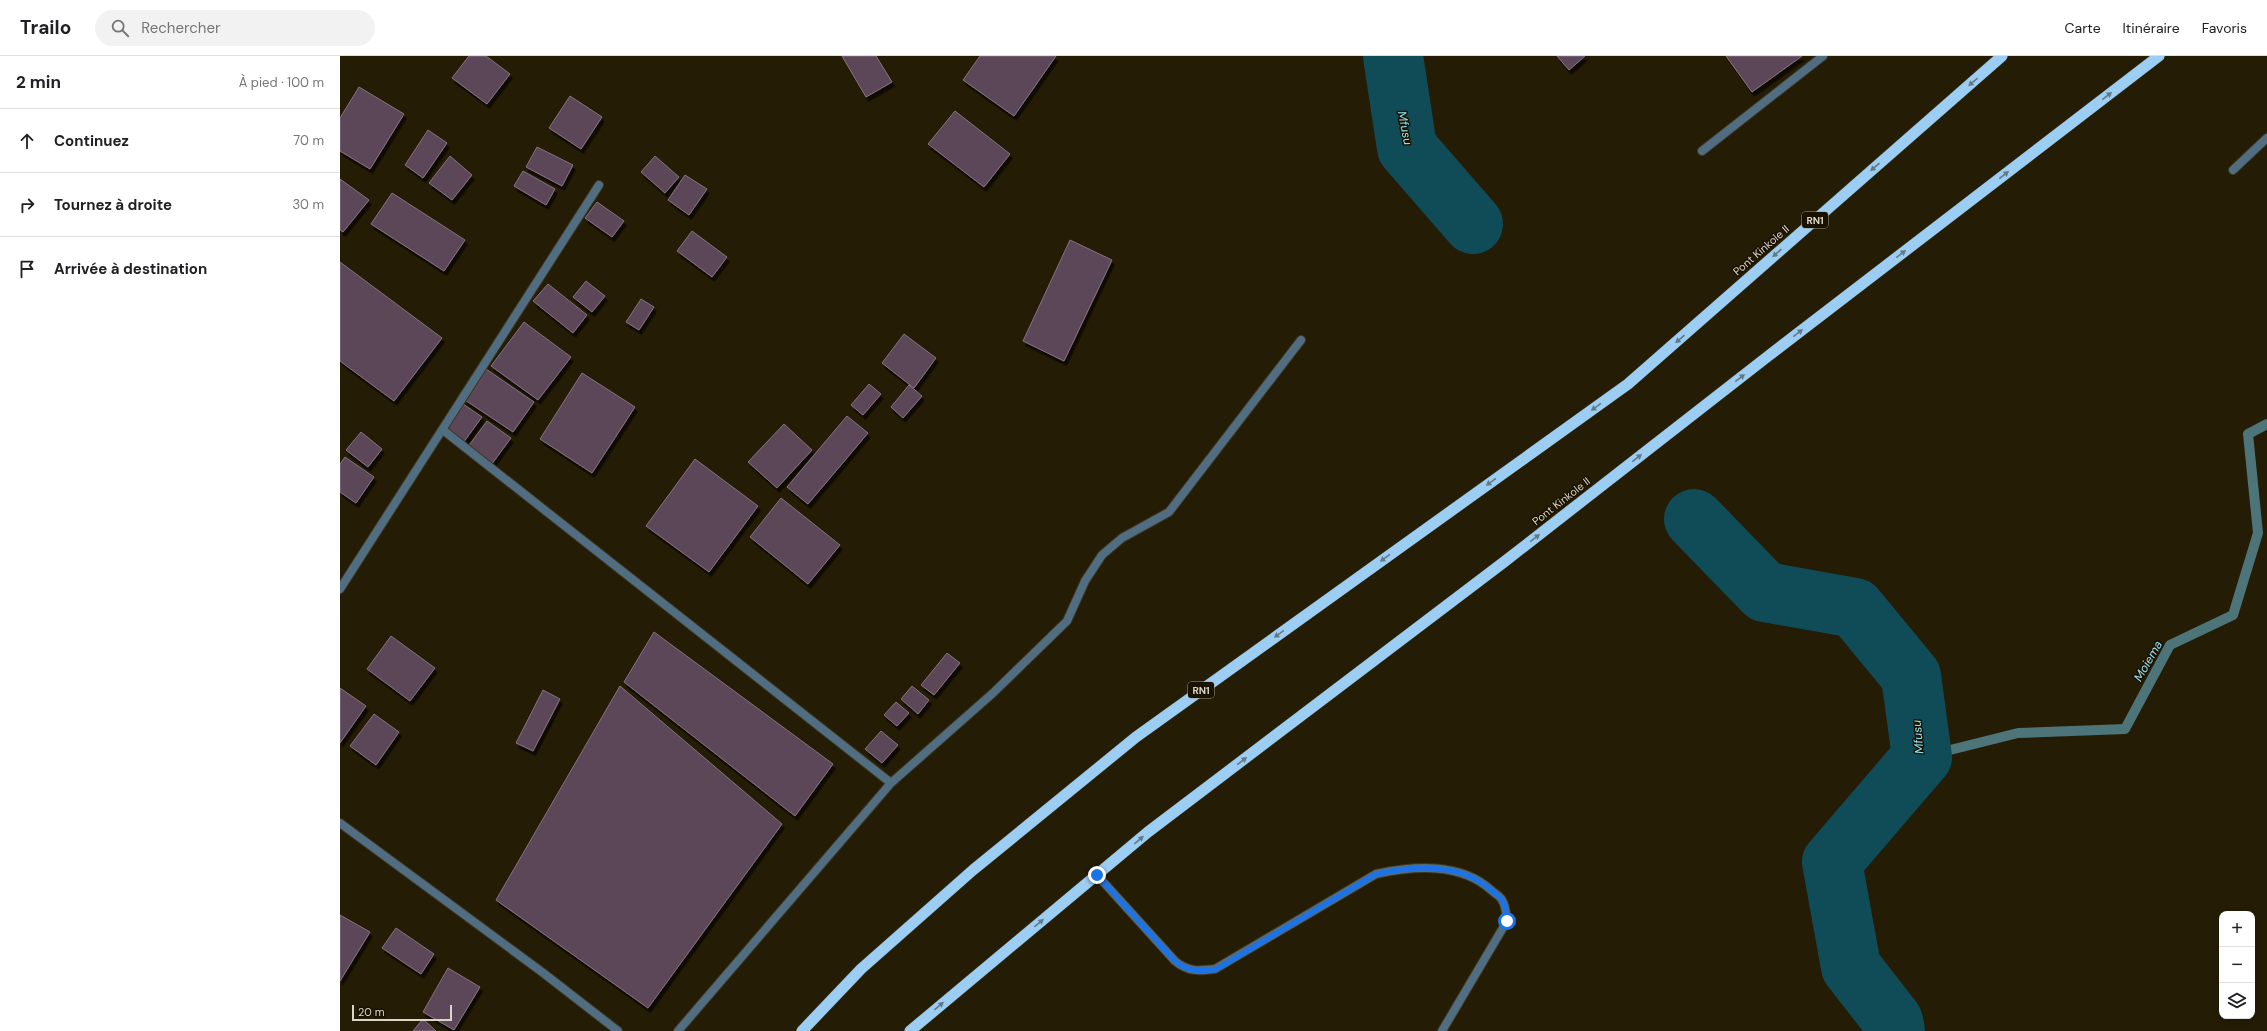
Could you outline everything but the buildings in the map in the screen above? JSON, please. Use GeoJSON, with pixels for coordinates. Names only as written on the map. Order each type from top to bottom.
{"type":"FeatureCollection","features":[{"type":"Feature","properties":{"kind":"highway","name":"Pont Kinkole II"},"geometry":{"type":"LineString","coordinates":[[802,1031],[861,970],[955,886],[1136,737],[1628,384],[2002,56]]}},
{"type":"Feature","properties":{"kind":"highway","name":"Pont Kinkole II"},"geometry":{"type":"LineString","coordinates":[[910,1031],[1155,827],[1504,562],[1767,357],[2159,56]]}},
{"type":"Feature","properties":{"kind":"street"},"geometry":{"type":"LineString","coordinates":[[1702,151],[1823,56]]}},
{"type":"Feature","properties":{"kind":"street"},"geometry":{"type":"LineString","coordinates":[[2233,170],[2267,138]]}},
{"type":"Feature","properties":{"kind":"street"},"geometry":{"type":"LineString","coordinates":[[340,589],[599,185]]}},
{"type":"Feature","properties":{"kind":"street"},"geometry":{"type":"LineString","coordinates":[[678,1031],[890,783],[993,693],[1067,621],[1085,581],[1102,555],[1122,538],[1169,512],[1301,340]]}},
{"type":"Feature","properties":{"kind":"street"},"geometry":{"type":"LineString","coordinates":[[443,430],[890,783]]}},
{"type":"Feature","properties":{"kind":"street"},"geometry":{"type":"LineString","coordinates":[[340,823],[542,972],[618,1031]]}},
{"type":"Feature","properties":{"kind":"street"},"geometry":{"type":"LineString","coordinates":[[1097,875],[1175,961],[1182,967],[1195,972],[1215,970],[1376,874],[1403,868],[1432,868],[1456,872],[1479,880],[1502,900],[1507,921],[1442,1031]]}},
{"type":"Feature","properties":{"kind":"waterway","name":"Mfusu"},"geometry":{"type":"LineString","coordinates":[[1393,56],[1407,148],[1473,224]]}},
{"type":"Feature","properties":{"kind":"waterway","name":"Moiema"},"geometry":{"type":"LineString","coordinates":[[1922,757],[2018,733],[2125,729],[2170,645],[2233,615],[2258,533],[2248,434],[2267,424]]}},
{"type":"Feature","properties":{"kind":"waterway","name":"Mfusu"},"geometry":{"type":"LineString","coordinates":[[1694,519],[1765,592],[1855,608],[1911,676],[1922,757],[1832,862],[1851,967],[1893,1021],[1895,1031]]}},
{"type":"Feature","properties":{"kind":"route"},"geometry":{"type":"LineString","coordinates":[[1097,875],[1175,961],[1182,967],[1195,972],[1215,970],[1376,874],[1403,868],[1432,868],[1456,872],[1479,880],[1502,900],[1506,910],[1507,921]]}}]}
